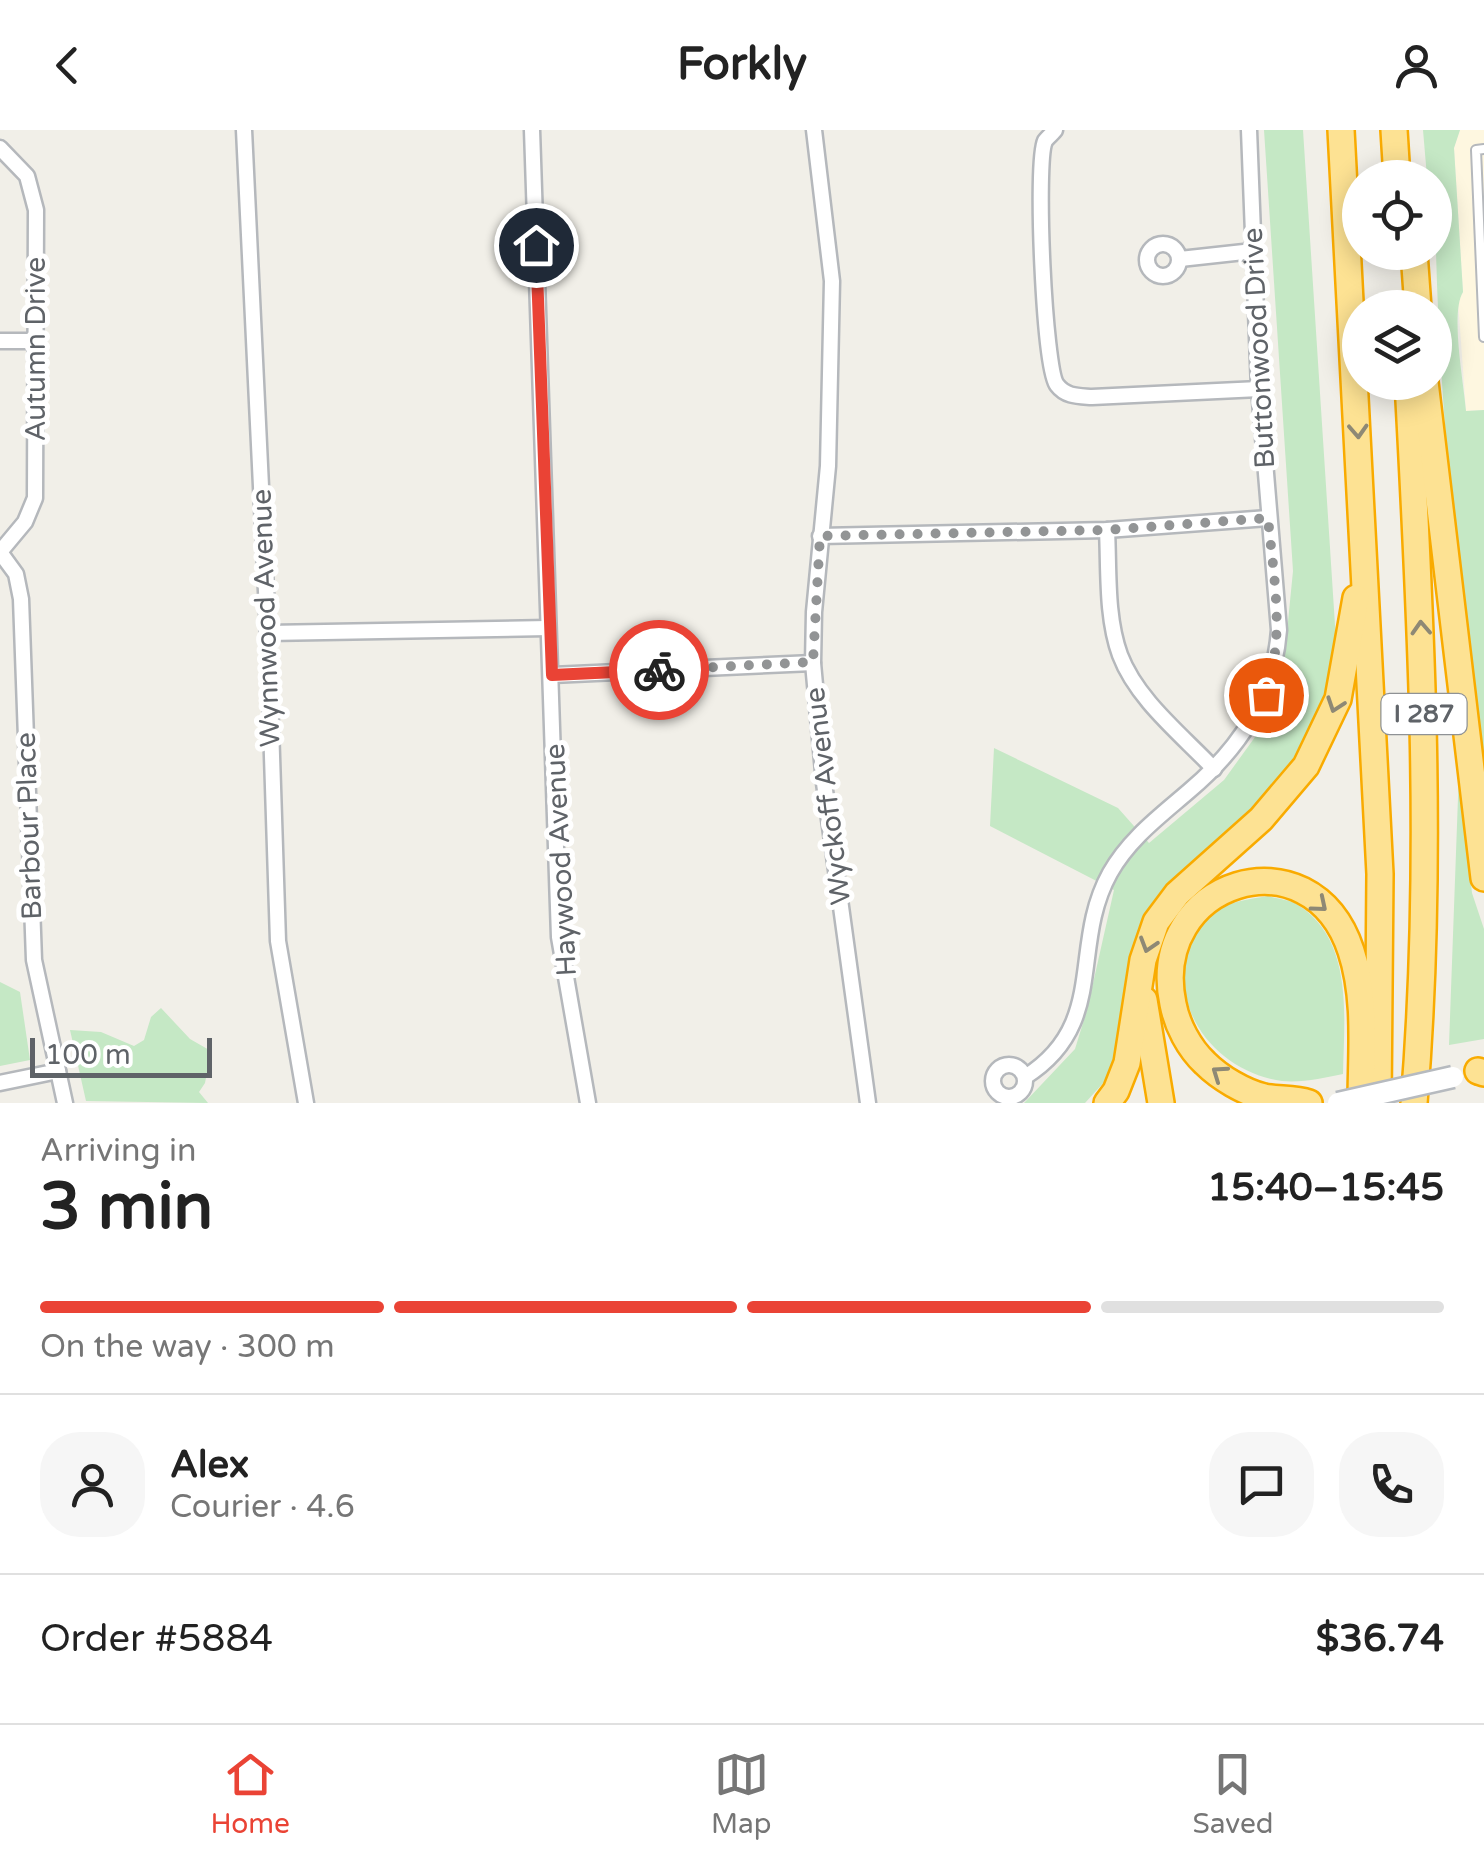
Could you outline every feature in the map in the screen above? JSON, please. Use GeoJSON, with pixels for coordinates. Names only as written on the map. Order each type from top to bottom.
{"type":"FeatureCollection","features":[{"type":"Feature","properties":{"kind":"highway","name":"I 287"},"geometry":{"type":"LineString","coordinates":[[1341,130],[1380,874],[1378,1103]]}},
{"type":"Feature","properties":{"kind":"highway"},"geometry":{"type":"LineString","coordinates":[[1394,130],[1395,160]]}},
{"type":"Feature","properties":{"kind":"highway","name":"I 287"},"geometry":{"type":"LineString","coordinates":[[1409,400],[1423,665],[1425,939],[1414,1103]]}},
{"type":"Feature","properties":{"kind":"highway"},"geometry":{"type":"LineString","coordinates":[[1427,400],[1484,878]]}},
{"type":"Feature","properties":{"kind":"highway"},"geometry":{"type":"LineString","coordinates":[[1107,1103],[1128,1063],[1148,939],[1164,908],[1278,801],[1318,746],[1345,676],[1352,609],[1365,572]]}},
{"type":"Feature","properties":{"kind":"highway"},"geometry":{"type":"LineString","coordinates":[[1309,1103],[1264,1097],[1221,1076],[1192,1048],[1174,1012],[1169,971],[1180,932],[1201,905],[1231,886],[1251,881],[1283,882],[1319,901],[1344,932],[1358,988],[1361,1103]]}},
{"type":"Feature","properties":{"kind":"highway"},"geometry":{"type":"LineString","coordinates":[[1425,939],[1438,954],[1430,1103]]}},
{"type":"Feature","properties":{"kind":"highway"},"geometry":{"type":"LineString","coordinates":[[1140,985],[1161,1103]]}},
{"type":"Feature","properties":{"kind":"main road"},"geometry":{"type":"LineString","coordinates":[[1338,1103],[1472,1074]]}},
{"type":"Feature","properties":{"kind":"street","name":"Wynnwood Avenue"},"geometry":{"type":"LineString","coordinates":[[244,130],[278,941],[306,1103]]}},
{"type":"Feature","properties":{"kind":"street"},"geometry":{"type":"LineString","coordinates":[[268,633],[548,628],[532,130]]}},
{"type":"Feature","properties":{"kind":"street","name":"Wyckoff Avenue"},"geometry":{"type":"LineString","coordinates":[[814,130],[832,282],[830,428],[813,662],[824,783],[868,1103]]}},
{"type":"Feature","properties":{"kind":"street"},"geometry":{"type":"LineString","coordinates":[[1056,130],[1045,140],[1042,162],[1048,348],[1056,384],[1071,396],[1092,397],[1260,389]]}},
{"type":"Feature","properties":{"kind":"street","name":"Buttonwood Drive"},"geometry":{"type":"LineString","coordinates":[[1025,1077],[1058,1053],[1074,1024],[1098,901],[1120,856],[1214,769],[1243,734],[1266,695],[1277,661],[1279,630],[1260,389],[1248,130]]}},
{"type":"Feature","properties":{"kind":"street","name":"Autumn Drive"},"geometry":{"type":"LineString","coordinates":[[0,148],[27,176],[34,192],[36,341],[36,498],[25,522],[0,552]]}},
{"type":"Feature","properties":{"kind":"street"},"geometry":{"type":"LineString","coordinates":[[1180,259],[1253,251]]}},
{"type":"Feature","properties":{"kind":"street"},"geometry":{"type":"LineString","coordinates":[[0,341],[36,341]]}},
{"type":"Feature","properties":{"kind":"street"},"geometry":{"type":"LineString","coordinates":[[820,536],[1107,530],[1268,518]]}},
{"type":"Feature","properties":{"kind":"street"},"geometry":{"type":"LineString","coordinates":[[1107,530],[1113,626],[1119,653],[1143,694],[1214,769]]}},
{"type":"Feature","properties":{"kind":"street","name":"Barbour Place"},"geometry":{"type":"LineString","coordinates":[[0,552],[16,574],[22,599],[34,960],[65,1103]]}},
{"type":"Feature","properties":{"kind":"street","name":"Haywood Avenue"},"geometry":{"type":"LineString","coordinates":[[548,628],[560,937],[588,1103]]}},
{"type":"Feature","properties":{"kind":"street"},"geometry":{"type":"LineString","coordinates":[[552,675],[813,662]]}},
{"type":"Feature","properties":{"kind":"street"},"geometry":{"type":"LineString","coordinates":[[0,1083],[58,1071]]}},
{"type":"Feature","properties":{"kind":"lane"},"geometry":{"type":"LineString","coordinates":[[1484,149],[1476,150],[1484,336]]}},
{"type":"Feature","properties":{"kind":"shaded area"},"geometry":{"type":"Polygon","coordinates":[[[1460,130],[1484,130],[1484,410],[1466,411],[1454,148],[1460,130]]]}},
{"type":"Feature","properties":{"kind":"green space"},"geometry":{"type":"Polygon","coordinates":[[[1264,130],[1303,130],[1337,656],[1326,700],[1304,749],[1254,806],[1155,903],[1131,954],[1121,1036],[1106,1080],[1085,1103],[1024,1103],[1075,1049],[1114,890],[990,826],[994,748],[1118,808],[1149,843],[1224,780],[1263,726],[1281,692],[1293,571],[1264,130]]]}},
{"type":"Feature","properties":{"kind":"green space"},"geometry":{"type":"Polygon","coordinates":[[[1423,130],[1460,130],[1454,148],[1463,292],[1458,316],[1459,349],[1466,411],[1484,410],[1484,791],[1465,638],[1444,400],[1452,400],[1452,290],[1437,290],[1437,270],[1452,270],[1452,160],[1426,160],[1423,130]]]}},
{"type":"Feature","properties":{"kind":"green space"},"geometry":{"type":"Polygon","coordinates":[[[1459,770],[1472,893],[1484,929],[1484,1039],[1449,1045],[1459,770]]]}},
{"type":"Feature","properties":{"kind":"green space"},"geometry":{"type":"Polygon","coordinates":[[[1268,896],[1298,905],[1329,938],[1342,982],[1343,1074],[1297,1081],[1261,1076],[1223,1055],[1196,1023],[1185,984],[1187,956],[1196,930],[1204,919],[1223,907],[1268,896]]]}},
{"type":"Feature","properties":{"kind":"green space"},"geometry":{"type":"Polygon","coordinates":[[[0,982],[20,992],[30,1060],[0,1066],[0,982]]]}},
{"type":"Feature","properties":{"kind":"green space"},"geometry":{"type":"Polygon","coordinates":[[[161,1008],[190,1039],[211,1051],[205,1083],[199,1092],[208,1103],[86,1101],[70,1030],[101,1032],[134,1046],[144,1040],[151,1017],[161,1008]]]}},
{"type":"Feature","properties":{"kind":"way so far"},"geometry":{"type":"LineString","coordinates":[[659,670],[813,662],[820,536],[1107,530],[1268,518],[1279,630],[1277,661],[1266,695]]}},
{"type":"Feature","properties":{"kind":"route"},"geometry":{"type":"LineString","coordinates":[[536,245],[552,675],[659,670]]}}]}
